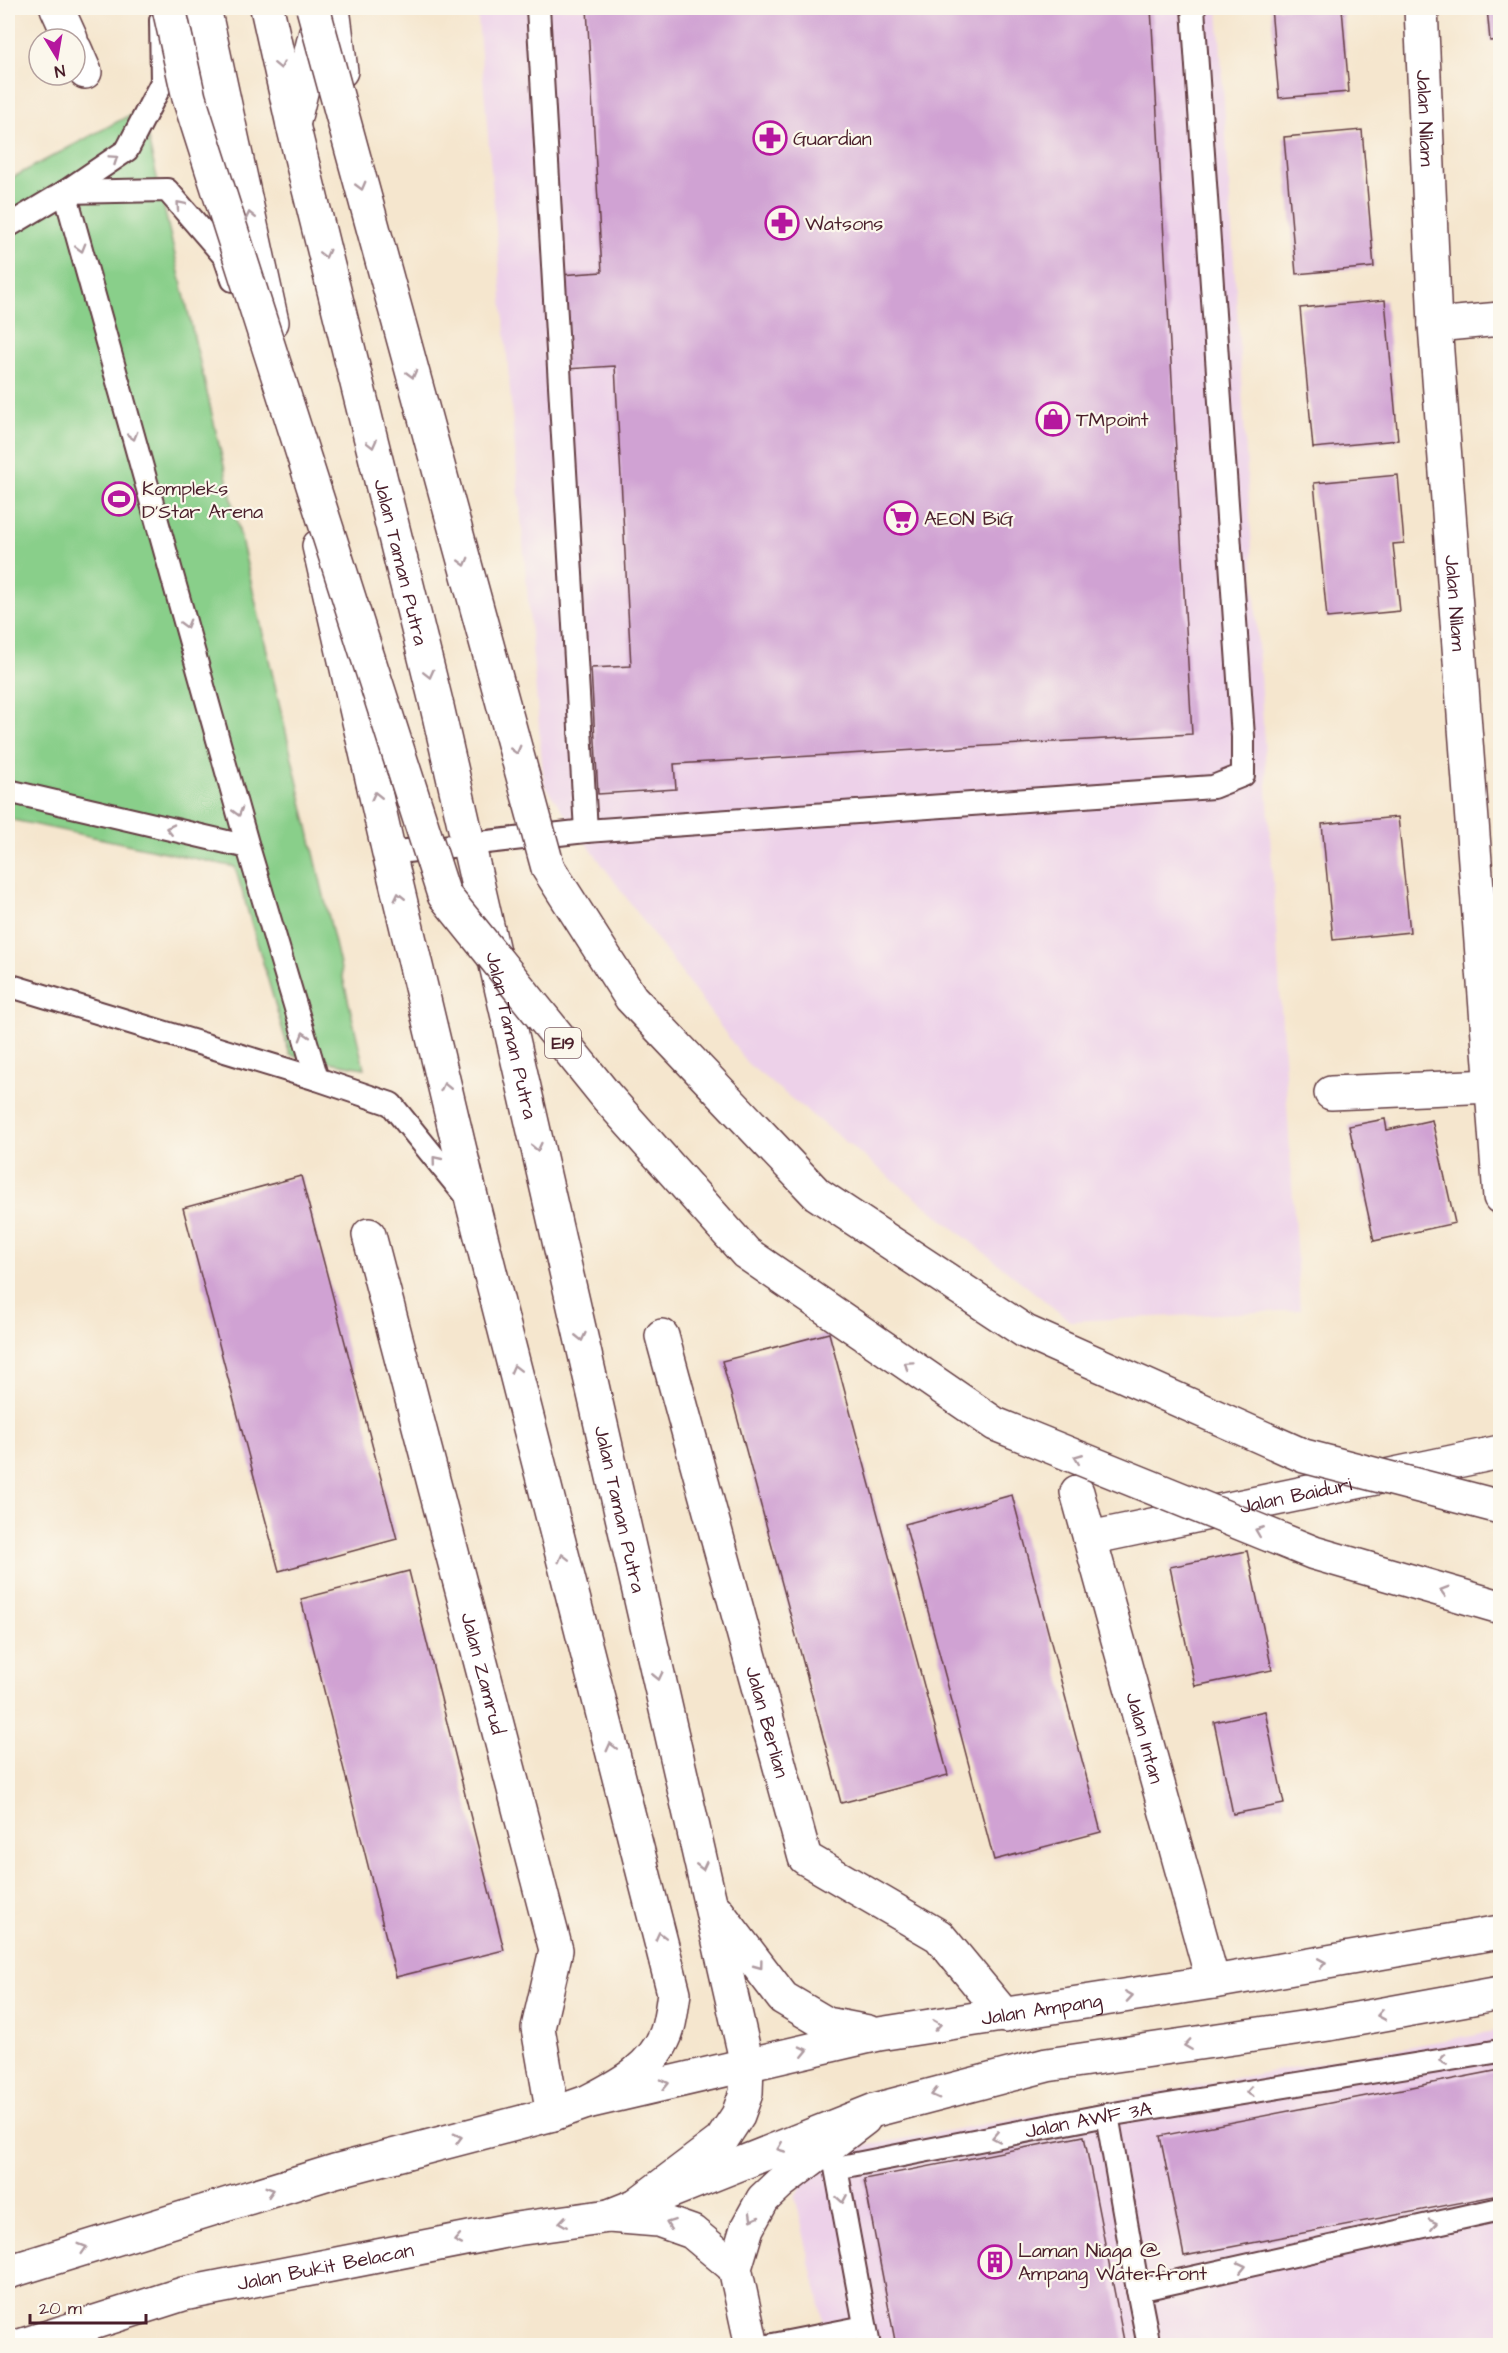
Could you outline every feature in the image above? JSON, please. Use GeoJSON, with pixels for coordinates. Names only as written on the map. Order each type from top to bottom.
{"type":"FeatureCollection","features":[{"type":"Feature","properties":{"kind":"main road"},"geometry":{"type":"LineString","coordinates":[[57,8],[66,27]]}},
{"type":"Feature","properties":{"kind":"main road","name":"E19"},"geometry":{"type":"LineString","coordinates":[[169,8],[189,98],[444,895],[607,1097],[746,1253],[995,1424],[1314,1553],[1500,1607]]}},
{"type":"Feature","properties":{"kind":"main road"},"geometry":{"type":"LineString","coordinates":[[8,2272],[335,2170],[552,2114],[587,2102],[624,2082],[648,2064],[666,2034],[674,1992],[473,1205],[389,853],[296,444],[263,273],[204,8]]}},
{"type":"Feature","properties":{"kind":"main road","name":"Jalan Taman Putra"},"geometry":{"type":"LineString","coordinates":[[267,8],[293,125],[436,702],[747,2064],[746,2093],[738,2115],[721,2141],[622,2211]]}},
{"type":"Feature","properties":{"kind":"main road"},"geometry":{"type":"LineString","coordinates":[[313,8],[548,868],[631,998],[817,1194],[1026,1332],[1304,1456],[1500,1507]]}},
{"type":"Feature","properties":{"kind":"main road"},"geometry":{"type":"LineString","coordinates":[[293,125],[323,8]]}},
{"type":"Feature","properties":{"kind":"main road"},"geometry":{"type":"LineString","coordinates":[[333,8],[349,144]]}},
{"type":"Feature","properties":{"kind":"main road","name":"Jalan Nilam"},"geometry":{"type":"LineString","coordinates":[[1421,8],[1435,325],[1490,905],[1492,1086],[1500,1197]]}},
{"type":"Feature","properties":{"kind":"main road"},"geometry":{"type":"LineString","coordinates":[[1435,325],[1500,319]]}},
{"type":"Feature","properties":{"kind":"main road"},"geometry":{"type":"LineString","coordinates":[[1331,1093],[1492,1086]]}},
{"type":"Feature","properties":{"kind":"main road","name":"Jalan Zamrud"},"geometry":{"type":"LineString","coordinates":[[369,1235],[556,1950],[538,2028],[552,2114]]}},
{"type":"Feature","properties":{"kind":"main road","name":"Jalan Berlian"},"geometry":{"type":"LineString","coordinates":[[662,1336],[805,1858],[939,1936],[1005,2016]]}},
{"type":"Feature","properties":{"kind":"main road","name":"Jalan Baiduri"},"geometry":{"type":"LineString","coordinates":[[1090,1538],[1500,1452]]}},
{"type":"Feature","properties":{"kind":"main road","name":"Jalan Intan"},"geometry":{"type":"LineString","coordinates":[[1077,1492],[1213,1982]]}},
{"type":"Feature","properties":{"kind":"main road"},"geometry":{"type":"LineString","coordinates":[[710,1902],[783,1998],[827,2024],[879,2034]]}},
{"type":"Feature","properties":{"kind":"main road","name":"Jalan Ampang"},"geometry":{"type":"LineString","coordinates":[[587,2102],[879,2034],[1213,1982],[1500,1932]]}},
{"type":"Feature","properties":{"kind":"main road"},"geometry":{"type":"LineString","coordinates":[[622,2211],[875,2110],[1047,2065],[1329,2024],[1500,1993]]}},
{"type":"Feature","properties":{"kind":"main road"},"geometry":{"type":"LineString","coordinates":[[752,2346],[735,2268],[747,2228],[763,2199],[780,2183],[875,2110]]}},
{"type":"Feature","properties":{"kind":"main road"},"geometry":{"type":"LineString","coordinates":[[622,2211],[692,2232],[735,2268]]}},
{"type":"Feature","properties":{"kind":"main road","name":"Jalan Bukit Belacan"},"geometry":{"type":"LineString","coordinates":[[20,2346],[183,2294],[516,2229],[622,2211]]}},
{"type":"Feature","properties":{"kind":"main road"},"geometry":{"type":"LineString","coordinates":[[8,2259],[45,2259]]}},
{"type":"Feature","properties":{"kind":"lane"},"geometry":{"type":"LineString","coordinates":[[8,226],[65,192],[127,150],[162,82],[161,8]]}},
{"type":"Feature","properties":{"kind":"lane"},"geometry":{"type":"LineString","coordinates":[[538,8],[586,831]]}},
{"type":"Feature","properties":{"kind":"lane"},"geometry":{"type":"LineString","coordinates":[[389,853],[586,831],[1213,787],[1243,776],[1244,737],[1193,8]]}},
{"type":"Feature","properties":{"kind":"lane"},"geometry":{"type":"LineString","coordinates":[[65,192],[167,190],[225,257],[296,444]]}},
{"type":"Feature","properties":{"kind":"lane"},"geometry":{"type":"LineString","coordinates":[[65,192],[248,847],[317,1079]]}},
{"type":"Feature","properties":{"kind":"lane"},"geometry":{"type":"LineString","coordinates":[[8,791],[248,847]]}},
{"type":"Feature","properties":{"kind":"lane"},"geometry":{"type":"LineString","coordinates":[[8,986],[317,1079],[391,1104],[473,1205]]}},
{"type":"Feature","properties":{"kind":"lane","name":"Jalan AWF 3A"},"geometry":{"type":"LineString","coordinates":[[867,2336],[836,2168],[1107,2115],[1500,2051]]}},
{"type":"Feature","properties":{"kind":"lane"},"geometry":{"type":"LineString","coordinates":[[1107,2115],[1149,2346]]}},
{"type":"Feature","properties":{"kind":"lane"},"geometry":{"type":"LineString","coordinates":[[1138,2290],[1500,2209]]}},
{"type":"Feature","properties":{"kind":"lane"},"geometry":{"type":"LineString","coordinates":[[768,2346],[867,2336]]}},
{"type":"Feature","properties":{"kind":"shaded area"},"geometry":{"type":"Polygon","coordinates":[[[477,8],[1218,8],[1300,1310],[1070,1321],[748,1064],[544,785],[477,8]]]}},
{"type":"Feature","properties":{"kind":"shaded area"},"geometry":{"type":"Polygon","coordinates":[[[1500,2030],[1500,2345],[829,2345],[795,2196],[826,2153],[1500,2030]]]}},
{"type":"Feature","properties":{"kind":"green space","name":"Kompleks D'Star Arena"},"geometry":{"type":"Polygon","coordinates":[[[141,109],[364,1068],[290,1055],[235,867],[8,819],[8,180],[141,109]]]}},
{"type":"Feature","properties":{"kind":"building","name":"AEON BiG"},"geometry":{"type":"Polygon","coordinates":[[[587,8],[1151,8],[1192,734],[674,764],[676,789],[598,794],[591,668],[631,666],[615,366],[566,369],[560,275],[602,272],[587,8]]]}},
{"type":"Feature","properties":{"kind":"building"},"geometry":{"type":"Polygon","coordinates":[[[1271,8],[1342,8],[1349,92],[1279,98],[1271,8]]]}},
{"type":"Feature","properties":{"kind":"building"},"geometry":{"type":"Polygon","coordinates":[[[1487,8],[1500,8],[1500,40],[1490,41],[1487,8]]]}},
{"type":"Feature","properties":{"kind":"building"},"geometry":{"type":"Polygon","coordinates":[[[1362,130],[1374,267],[1296,274],[1284,137],[1362,130]]]}},
{"type":"Feature","properties":{"kind":"building"},"geometry":{"type":"Polygon","coordinates":[[[1385,300],[1398,440],[1313,448],[1300,308],[1385,300]]]}},
{"type":"Feature","properties":{"kind":"building"},"geometry":{"type":"Polygon","coordinates":[[[1398,475],[1404,543],[1393,544],[1400,611],[1327,618],[1314,483],[1398,475]]]}},
{"type":"Feature","properties":{"kind":"building"},"geometry":{"type":"Polygon","coordinates":[[[1398,817],[1410,932],[1333,940],[1322,824],[1398,817]]]}},
{"type":"Feature","properties":{"kind":"building"},"geometry":{"type":"Polygon","coordinates":[[[1385,1119],[1387,1130],[1432,1120],[1455,1223],[1374,1241],[1349,1126],[1385,1119]]]}},
{"type":"Feature","properties":{"kind":"building"},"geometry":{"type":"Polygon","coordinates":[[[301,1176],[397,1539],[279,1571],[183,1208],[301,1176]]]}},
{"type":"Feature","properties":{"kind":"building"},"geometry":{"type":"Polygon","coordinates":[[[829,1333],[948,1775],[841,1803],[722,1361],[829,1333]]]}},
{"type":"Feature","properties":{"kind":"building"},"geometry":{"type":"Polygon","coordinates":[[[1012,1495],[1101,1832],[994,1860],[905,1524],[1012,1495]]]}},
{"type":"Feature","properties":{"kind":"building"},"geometry":{"type":"Polygon","coordinates":[[[1247,1551],[1272,1670],[1195,1686],[1170,1567],[1247,1551]]]}},
{"type":"Feature","properties":{"kind":"building"},"geometry":{"type":"Polygon","coordinates":[[[409,1571],[504,1950],[396,1977],[301,1599],[409,1571]]]}},
{"type":"Feature","properties":{"kind":"building"},"geometry":{"type":"Polygon","coordinates":[[[1265,1711],[1284,1804],[1233,1814],[1214,1722],[1265,1711]]]}},
{"type":"Feature","properties":{"kind":"building"},"geometry":{"type":"Polygon","coordinates":[[[1500,2070],[1500,2195],[1184,2256],[1160,2136],[1500,2070]]]}},
{"type":"Feature","properties":{"kind":"building","name":"Laman Niaga @ Ampang Waterfront"},"geometry":{"type":"Polygon","coordinates":[[[1084,2136],[1125,2346],[896,2346],[864,2179],[1084,2136]]]}},
{"type":"Feature","properties":{"kind":"place","name":"Guardian"},"geometry":{"type":"Point","coordinates":[770,138]}},
{"type":"Feature","properties":{"kind":"place","name":"Watsons"},"geometry":{"type":"Point","coordinates":[782,223]}},
{"type":"Feature","properties":{"kind":"place","name":"TMpoint"},"geometry":{"type":"Point","coordinates":[1053,419]}},
{"type":"Feature","properties":{"kind":"place","name":"Kompleks D'Star Arena"},"geometry":{"type":"Point","coordinates":[119,499]}},
{"type":"Feature","properties":{"kind":"place","name":"AEON BiG"},"geometry":{"type":"Point","coordinates":[901,518]}},
{"type":"Feature","properties":{"kind":"place","name":"Laman Niaga @ Ampang Waterfront"},"geometry":{"type":"Point","coordinates":[995,2262]}}]}
